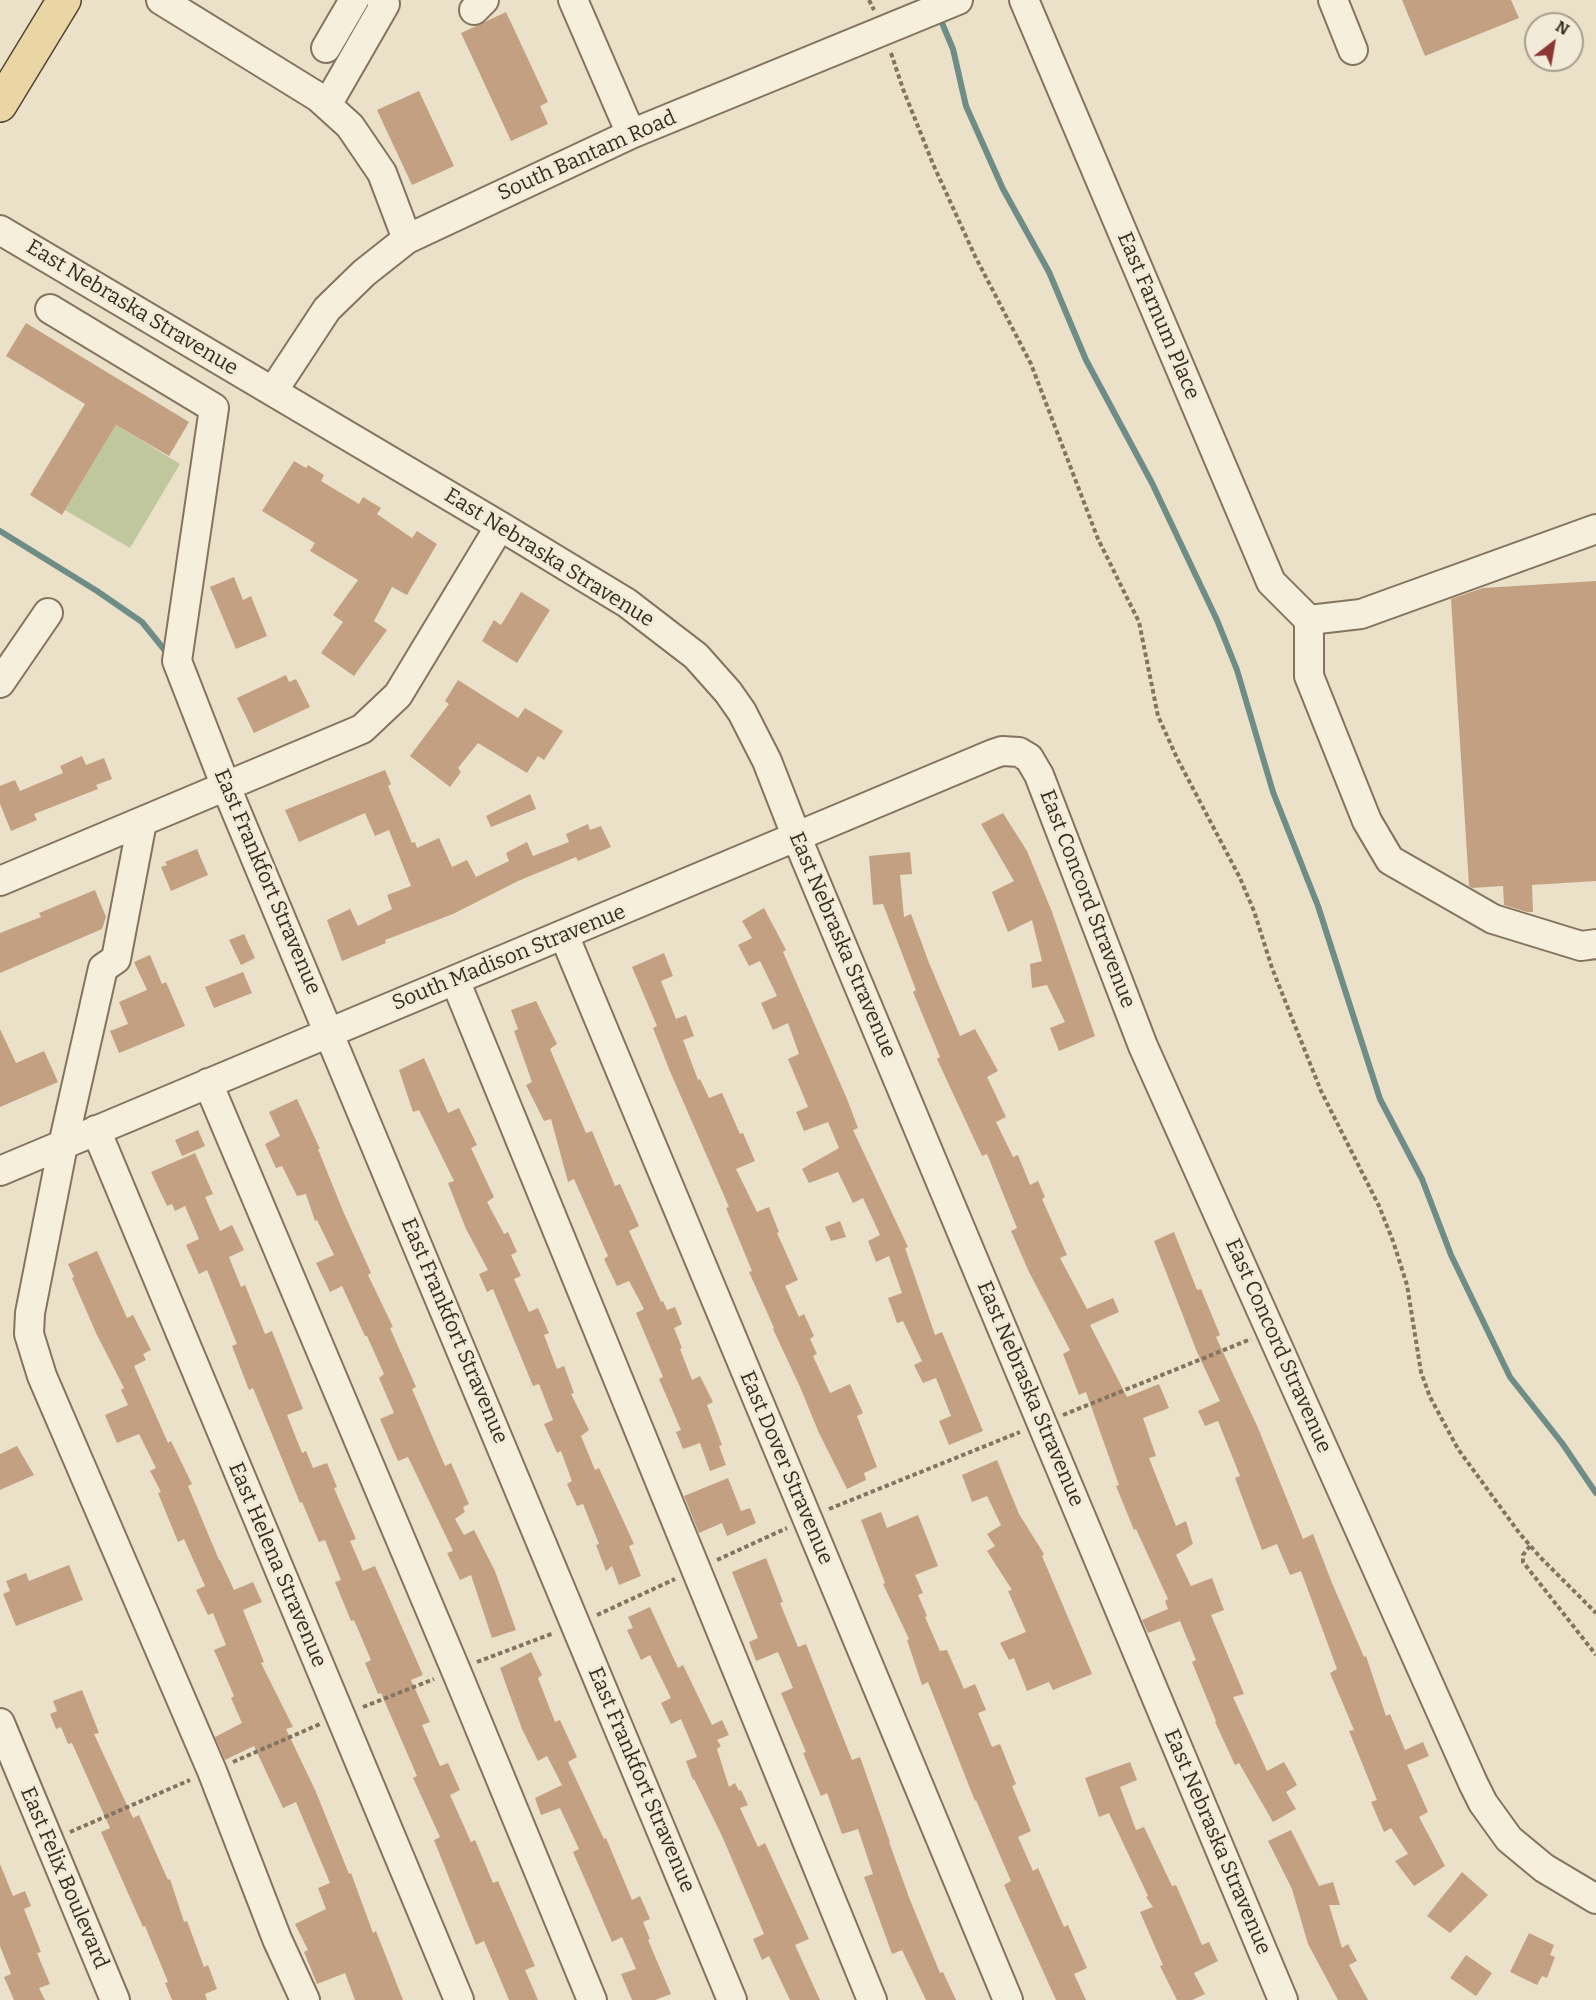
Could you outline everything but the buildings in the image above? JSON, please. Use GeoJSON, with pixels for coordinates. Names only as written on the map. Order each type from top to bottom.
{"type":"FeatureCollection","features":[{"type":"Feature","properties":{"kind":"main road"},"geometry":{"type":"LineString","coordinates":[[0,105],[64,0]]}},
{"type":"Feature","properties":{"kind":"street"},"geometry":{"type":"LineString","coordinates":[[161,0],[318,97],[350,126],[382,173],[407,239]]}},
{"type":"Feature","properties":{"kind":"street"},"geometry":{"type":"LineString","coordinates":[[327,105],[354,0]]}},
{"type":"Feature","properties":{"kind":"street"},"geometry":{"type":"LineString","coordinates":[[573,0],[631,134]]}},
{"type":"Feature","properties":{"kind":"street","name":"South Bantam Road"},"geometry":{"type":"LineString","coordinates":[[273,391],[327,309],[364,273],[407,239],[631,134],[884,32],[957,0]]}},
{"type":"Feature","properties":{"kind":"street","name":"East Farnum Place"},"geometry":{"type":"LineString","coordinates":[[1024,0],[1271,582],[1309,620]]}},
{"type":"Feature","properties":{"kind":"street"},"geometry":{"type":"LineString","coordinates":[[1333,0],[1353,50]]}},
{"type":"Feature","properties":{"kind":"street"},"geometry":{"type":"LineString","coordinates":[[338,55],[386,1]]}},
{"type":"Feature","properties":{"kind":"street","name":"East Nebraska Stravenue"},"geometry":{"type":"LineString","coordinates":[[0,230],[500,525],[637,610],[678,641],[713,673],[742,712],[756,737],[1283,2000]]}},
{"type":"Feature","properties":{"kind":"street","name":"East Frankfort Stravenue"},"geometry":{"type":"LineString","coordinates":[[51,309],[214,408],[177,661],[226,787],[732,2000]]}},
{"type":"Feature","properties":{"kind":"street"},"geometry":{"type":"LineString","coordinates":[[0,881],[362,729],[398,695],[500,525]]}},
{"type":"Feature","properties":{"kind":"street"},"geometry":{"type":"LineString","coordinates":[[1596,529],[1361,614],[1309,620],[1309,676],[1367,821],[1390,860],[1493,919],[1581,946],[1596,944]]}},
{"type":"Feature","properties":{"kind":"street"},"geometry":{"type":"LineString","coordinates":[[0,683],[48,613]]}},
{"type":"Feature","properties":{"kind":"street","name":"South Madison Stravenue"},"geometry":{"type":"LineString","coordinates":[[0,1171],[993,754],[1002,751],[1019,752]]}},
{"type":"Feature","properties":{"kind":"street","name":"East Concord Stravenue"},"geometry":{"type":"LineString","coordinates":[[1019,752],[1029,758],[1039,775],[1143,1046],[1483,1803],[1509,1839],[1526,1854],[1544,1868],[1596,1899]]}},
{"type":"Feature","properties":{"kind":"street"},"geometry":{"type":"LineString","coordinates":[[142,822],[116,959],[103,968],[63,1145],[30,1313],[29,1334],[42,1376],[213,1771],[277,1939],[305,2000]]}},
{"type":"Feature","properties":{"kind":"street","name":"East Dover Stravenue"},"geometry":{"type":"LineString","coordinates":[[564,935],[1008,2000]]}},
{"type":"Feature","properties":{"kind":"street"},"geometry":{"type":"LineString","coordinates":[[455,980],[872,2000]]}},
{"type":"Feature","properties":{"kind":"street"},"geometry":{"type":"LineString","coordinates":[[208,1083],[456,1670],[592,2000]]}},
{"type":"Feature","properties":{"kind":"street","name":"East Helena Stravenue"},"geometry":{"type":"LineString","coordinates":[[96,1130],[459,2000]]}},
{"type":"Feature","properties":{"kind":"street","name":"East Felix Boulevard"},"geometry":{"type":"LineString","coordinates":[[0,1723],[115,2000]]}},
{"type":"Feature","properties":{"kind":"path"},"geometry":{"type":"LineString","coordinates":[[869,0],[884,32],[903,89],[933,164],[975,256],[1031,364],[1098,539],[1138,622],[1158,716],[1177,758],[1240,878],[1254,911],[1272,968],[1321,1091],[1379,1206],[1407,1285],[1421,1372],[1430,1397],[1464,1457],[1488,1492],[1530,1546],[1596,1613]]}},
{"type":"Feature","properties":{"kind":"path"},"geometry":{"type":"LineString","coordinates":[[49,1841],[340,1716],[576,1624],[807,1518],[1271,1331]]}},
{"type":"Feature","properties":{"kind":"path"},"geometry":{"type":"LineString","coordinates":[[1530,1546],[1523,1555],[1523,1562],[1596,1655]]}},
{"type":"Feature","properties":{"kind":"green space"},"geometry":{"type":"Polygon","coordinates":[[[116,425],[180,464],[130,548],[65,510],[116,425]]]}},
{"type":"Feature","properties":{"kind":"waterway"},"geometry":{"type":"LineString","coordinates":[[939,16],[953,49],[966,106],[1003,189],[1049,272],[1086,360],[1152,483],[1217,620],[1237,670],[1273,792],[1318,906],[1380,1099],[1422,1179],[1451,1255],[1510,1377],[1562,1443],[1596,1493]]}},
{"type":"Feature","properties":{"kind":"waterway"},"geometry":{"type":"LineString","coordinates":[[0,531],[97,591],[142,622],[167,653]]}}]}
